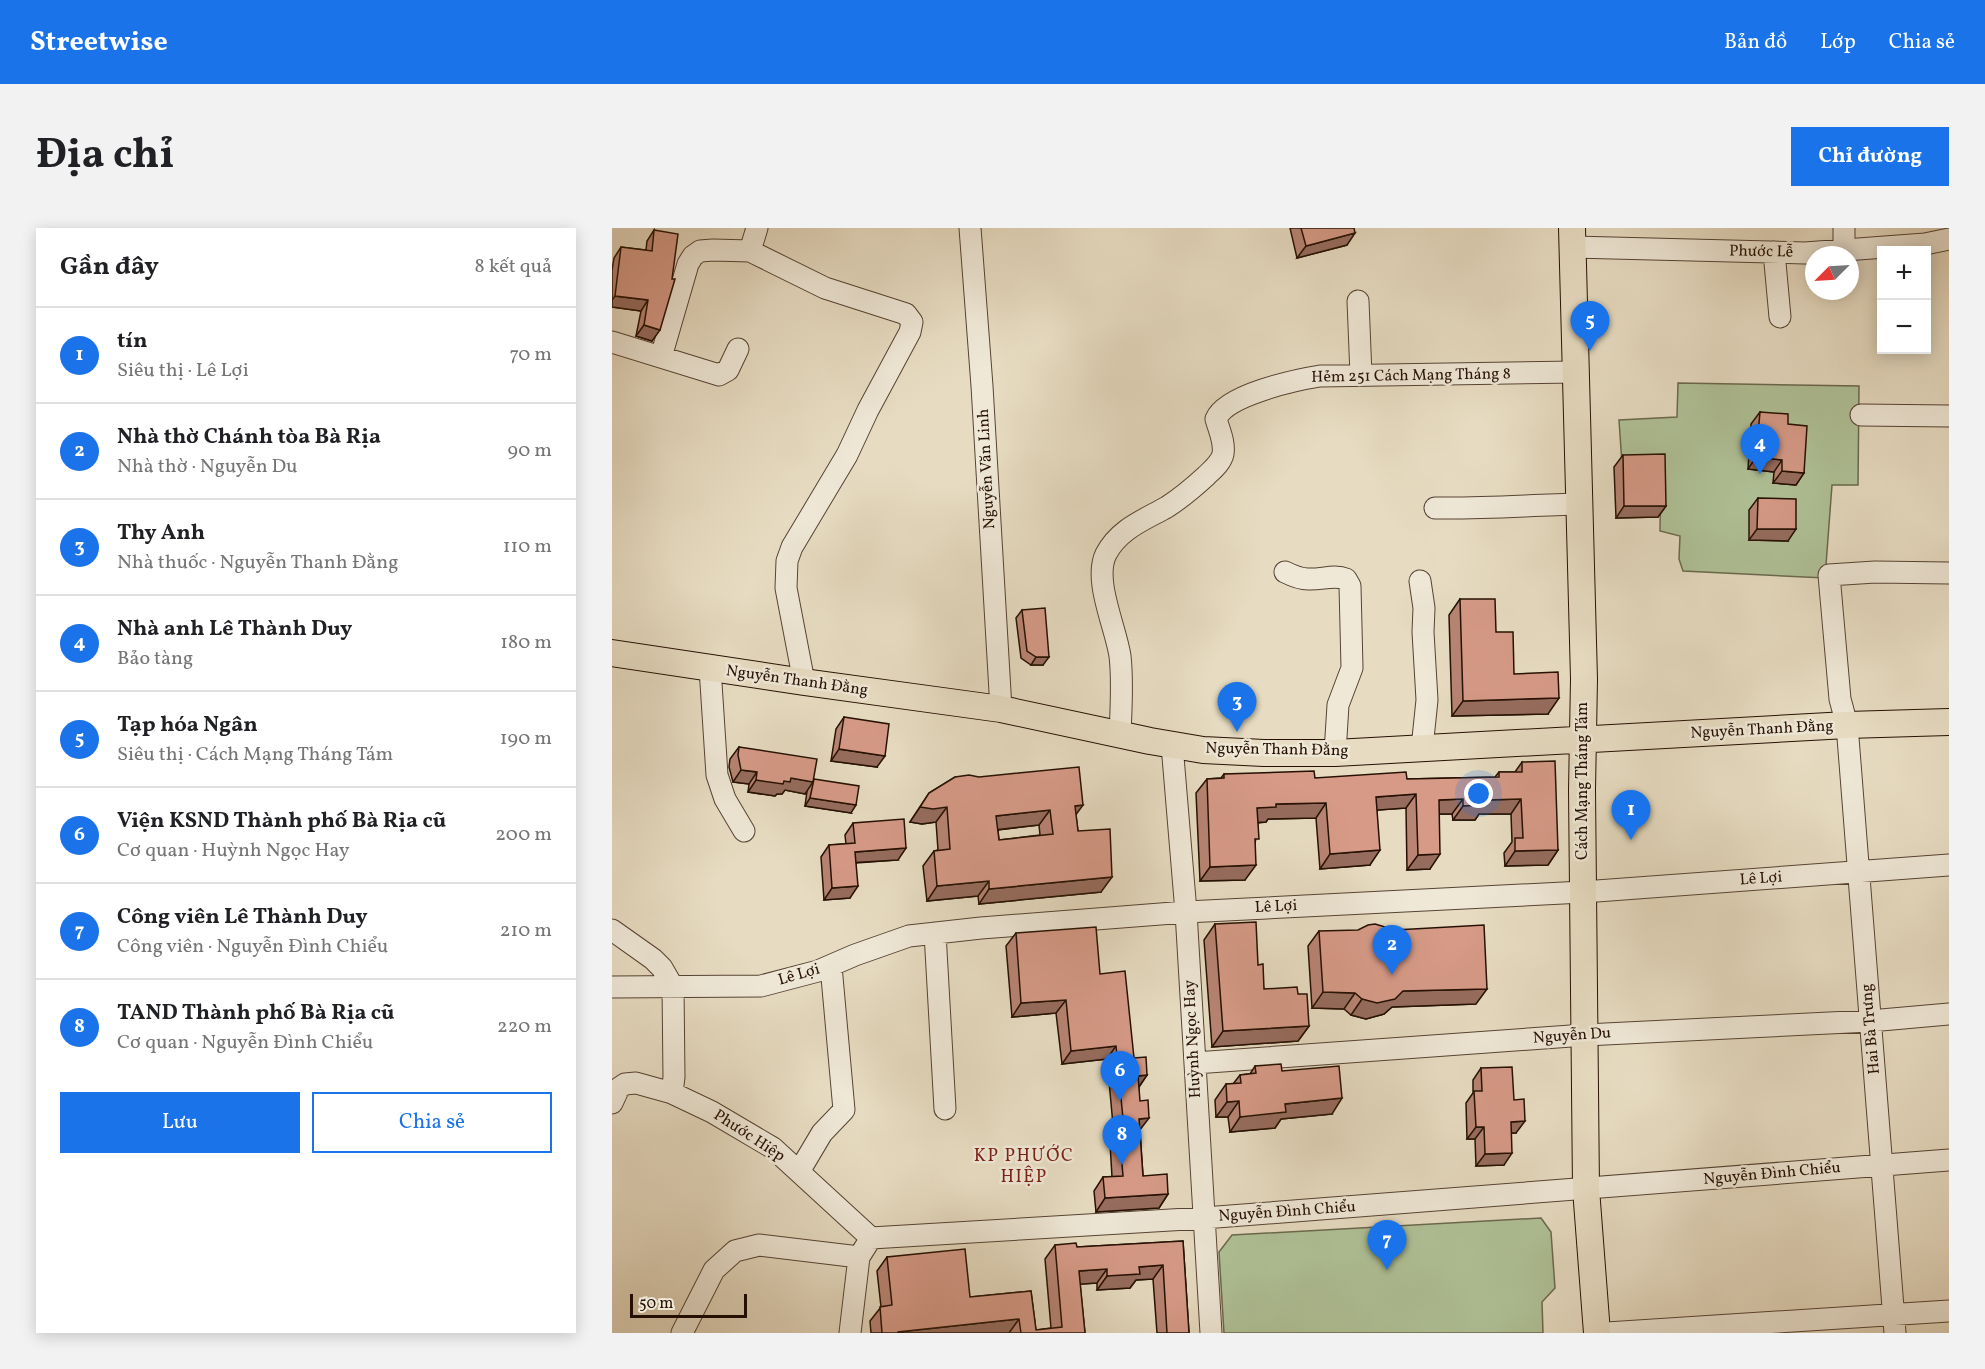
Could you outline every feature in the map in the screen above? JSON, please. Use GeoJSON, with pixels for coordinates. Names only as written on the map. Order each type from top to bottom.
{"type":"FeatureCollection","features":[{"type":"Feature","properties":{"kind":"main road","name":"Cách Mạng Tháng Tám"},"geometry":{"type":"LineString","coordinates":[[1572,238],[1584,740],[1586,1189],[1597,1333]]}},
{"type":"Feature","properties":{"kind":"main road","name":"Nguyễn Thanh Đằng"},"geometry":{"type":"LineString","coordinates":[[612,653],[1001,709],[1203,750],[1335,753],[1847,725],[1949,722]]}},
{"type":"Feature","properties":{"kind":"street"},"geometry":{"type":"LineString","coordinates":[[750,251],[757,228]]}},
{"type":"Feature","properties":{"kind":"street","name":"Nguyễn Văn Linh"},"geometry":{"type":"LineString","coordinates":[[970,228],[982,386],[1001,709]]}},
{"type":"Feature","properties":{"kind":"street"},"geometry":{"type":"LineString","coordinates":[[1844,228],[1845,246]]}},
{"type":"Feature","properties":{"kind":"street","name":"Phước Lễ"},"geometry":{"type":"LineString","coordinates":[[1572,238],[1805,253]]}},
{"type":"Feature","properties":{"kind":"street","name":"Phước Lễ"},"geometry":{"type":"LineString","coordinates":[[1859,249],[1925,244],[1949,239]]}},
{"type":"Feature","properties":{"kind":"street"},"geometry":{"type":"LineString","coordinates":[[661,357],[688,264],[700,251],[750,251],[825,288],[906,314],[912,322],[910,332],[868,410],[847,455],[786,561],[786,588],[804,682]]}},
{"type":"Feature","properties":{"kind":"street"},"geometry":{"type":"LineString","coordinates":[[1774,252],[1780,317]]}},
{"type":"Feature","properties":{"kind":"street"},"geometry":{"type":"LineString","coordinates":[[1358,301],[1361,375]]}},
{"type":"Feature","properties":{"kind":"street"},"geometry":{"type":"LineString","coordinates":[[612,342],[719,375],[728,370],[738,349]]}},
{"type":"Feature","properties":{"kind":"street","name":"Hẻm 251 Cách Mạng Tháng 8"},"geometry":{"type":"LineString","coordinates":[[1120,734],[1122,674],[1120,654],[1105,594],[1102,568],[1106,555],[1116,540],[1131,526],[1185,494],[1221,460],[1224,452],[1216,419],[1218,412],[1254,393],[1293,380],[1320,376],[1576,372]]}},
{"type":"Feature","properties":{"kind":"street"},"geometry":{"type":"LineString","coordinates":[[1861,415],[1949,416]]}},
{"type":"Feature","properties":{"kind":"street"},"geometry":{"type":"LineString","coordinates":[[1435,508],[1579,504]]}},
{"type":"Feature","properties":{"kind":"street"},"geometry":{"type":"LineString","coordinates":[[1285,572],[1297,578],[1308,579],[1340,576],[1346,579],[1350,586],[1352,668],[1338,705],[1335,753]]}},
{"type":"Feature","properties":{"kind":"street","name":"Hai Bà Trưng"},"geometry":{"type":"LineString","coordinates":[[1894,1324],[1847,725],[1840,699],[1829,575],[1875,572],[1949,573]]}},
{"type":"Feature","properties":{"kind":"street"},"geometry":{"type":"LineString","coordinates":[[1420,581],[1424,608],[1427,700],[1422,748]]}},
{"type":"Feature","properties":{"kind":"street"},"geometry":{"type":"LineString","coordinates":[[710,668],[717,775],[725,799],[744,831]]}},
{"type":"Feature","properties":{"kind":"street","name":"Huỳnh Ngọc Hay"},"geometry":{"type":"LineString","coordinates":[[1172,745],[1186,912],[1210,1333]]}},
{"type":"Feature","properties":{"kind":"street","name":"Lê Lợi"},"geometry":{"type":"LineString","coordinates":[[612,987],[761,986],[818,971],[909,936],[936,933],[1186,912],[1583,891],[1949,865]]}},
{"type":"Feature","properties":{"kind":"street"},"geometry":{"type":"LineString","coordinates":[[612,930],[653,959],[662,968],[673,987],[674,1077],[672,1093]]}},
{"type":"Feature","properties":{"kind":"street"},"geometry":{"type":"LineString","coordinates":[[936,933],[945,1109]]}},
{"type":"Feature","properties":{"kind":"street"},"geometry":{"type":"LineString","coordinates":[[800,1170],[822,1133],[844,1110],[831,966]]}},
{"type":"Feature","properties":{"kind":"street","name":"Nguyễn Du"},"geometry":{"type":"LineString","coordinates":[[1195,1064],[1585,1035],[1870,1021],[1949,1014]]}},
{"type":"Feature","properties":{"kind":"street","name":"Phước Hiệp"},"geometry":{"type":"LineString","coordinates":[[612,1103],[619,1088],[625,1084],[636,1083],[672,1093],[712,1112],[773,1148],[800,1170],[872,1238]]}},
{"type":"Feature","properties":{"kind":"street","name":"Nguyễn Đình Chiểu"},"geometry":{"type":"LineString","coordinates":[[872,1238],[1204,1218],[1949,1160]]}},
{"type":"Feature","properties":{"kind":"street"},"geometry":{"type":"LineString","coordinates":[[850,1333],[859,1257],[872,1238]]}},
{"type":"Feature","properties":{"kind":"street"},"geometry":{"type":"LineString","coordinates":[[682,1333],[714,1270],[735,1251],[759,1245],[859,1257]]}},
{"type":"Feature","properties":{"kind":"street"},"geometry":{"type":"LineString","coordinates":[[1608,1333],[1894,1324],[1949,1311]]}},
{"type":"Feature","properties":{"kind":"green space"},"geometry":{"type":"Polygon","coordinates":[[[1678,383],[1859,386],[1858,485],[1832,485],[1825,578],[1683,571],[1679,559],[1680,536],[1660,531],[1661,461],[1622,464],[1619,420],[1677,417],[1678,383]]]}},
{"type":"Feature","properties":{"kind":"green space"},"geometry":{"type":"Polygon","coordinates":[[[1541,1218],[1551,1232],[1555,1288],[1542,1302],[1543,1333],[1224,1333],[1219,1252],[1232,1235],[1541,1218]]]}},
{"type":"Feature","properties":{"kind":"building"},"geometry":{"type":"Polygon","coordinates":[[[1301,228],[1354,228],[1355,233],[1306,246],[1301,228]]]}},
{"type":"Feature","properties":{"kind":"building"},"geometry":{"type":"Polygon","coordinates":[[[654,230],[678,234],[672,279],[675,279],[660,330],[644,325],[648,300],[615,296],[621,247],[652,251],[654,230]]]}},
{"type":"Feature","properties":{"kind":"building"},"geometry":{"type":"Polygon","coordinates":[[[1760,412],[1788,414],[1788,424],[1807,426],[1804,473],[1782,471],[1782,460],[1756,457],[1760,412]]]}},
{"type":"Feature","properties":{"kind":"building"},"geometry":{"type":"Polygon","coordinates":[[[1665,454],[1666,506],[1624,506],[1623,455],[1665,454]]]}},
{"type":"Feature","properties":{"kind":"building"},"geometry":{"type":"Polygon","coordinates":[[[1758,498],[1796,499],[1796,529],[1757,529],[1758,498]]]}},
{"type":"Feature","properties":{"kind":"building"},"geometry":{"type":"Polygon","coordinates":[[[1460,599],[1495,599],[1496,632],[1513,632],[1514,674],[1558,672],[1559,698],[1463,701],[1460,599]]]}},
{"type":"Feature","properties":{"kind":"building"},"geometry":{"type":"Polygon","coordinates":[[[1045,608],[1049,657],[1036,657],[1027,651],[1022,610],[1045,608]]]}},
{"type":"Feature","properties":{"kind":"building"},"geometry":{"type":"Polygon","coordinates":[[[844,717],[889,724],[885,756],[839,749],[844,717]]]}},
{"type":"Feature","properties":{"kind":"building"},"geometry":{"type":"Polygon","coordinates":[[[739,747],[817,759],[813,782],[791,778],[790,782],[784,781],[783,784],[756,780],[757,772],[741,770],[739,747]]]}},
{"type":"Feature","properties":{"kind":"building"},"geometry":{"type":"Polygon","coordinates":[[[1555,761],[1558,850],[1515,851],[1515,838],[1523,838],[1521,799],[1486,800],[1486,805],[1463,806],[1463,799],[1439,800],[1440,854],[1418,855],[1416,794],[1376,797],[1380,850],[1330,854],[1326,803],[1276,804],[1276,807],[1257,808],[1259,839],[1255,839],[1256,865],[1210,867],[1207,779],[1224,778],[1224,774],[1314,771],[1315,778],[1406,772],[1407,779],[1499,777],[1499,772],[1522,772],[1522,762],[1555,761]]]}},
{"type":"Feature","properties":{"kind":"building"},"geometry":{"type":"Polygon","coordinates":[[[1079,767],[1083,805],[1075,806],[1078,831],[1110,829],[1112,877],[989,889],[989,881],[937,886],[934,851],[950,849],[947,807],[933,809],[920,807],[929,793],[955,777],[969,775],[979,777],[1079,767]],[[1050,810],[996,816],[999,840],[1053,834],[1050,810]]]}},
{"type":"Feature","properties":{"kind":"building"},"geometry":{"type":"Polygon","coordinates":[[[814,779],[859,786],[856,805],[810,798],[814,779]]]}},
{"type":"Feature","properties":{"kind":"building"},"geometry":{"type":"Polygon","coordinates":[[[904,819],[906,848],[855,852],[858,886],[832,888],[829,845],[855,843],[853,823],[904,819]]]}},
{"type":"Feature","properties":{"kind":"building"},"geometry":{"type":"Polygon","coordinates":[[[1256,922],[1258,965],[1263,964],[1264,989],[1297,987],[1298,994],[1307,994],[1309,1026],[1223,1031],[1215,924],[1256,922]]]}},
{"type":"Feature","properties":{"kind":"building"},"geometry":{"type":"Polygon","coordinates":[[[1375,924],[1395,930],[1484,925],[1487,989],[1403,991],[1395,999],[1377,1003],[1362,999],[1355,993],[1323,992],[1319,931],[1358,930],[1375,924]]]}},
{"type":"Feature","properties":{"kind":"building"},"geometry":{"type":"Polygon","coordinates":[[[1096,927],[1100,974],[1125,971],[1134,1058],[1146,1057],[1147,1075],[1138,1076],[1140,1101],[1148,1100],[1149,1118],[1139,1119],[1143,1176],[1167,1174],[1168,1194],[1105,1198],[1103,1177],[1123,1176],[1119,1130],[1124,1129],[1116,1046],[1071,1051],[1066,1000],[1021,1003],[1016,933],[1096,927]]]}},
{"type":"Feature","properties":{"kind":"building"},"geometry":{"type":"Polygon","coordinates":[[[1281,1064],[1282,1071],[1339,1066],[1342,1098],[1285,1104],[1286,1112],[1240,1117],[1239,1101],[1227,1102],[1226,1084],[1241,1083],[1240,1075],[1256,1073],[1255,1066],[1281,1064]]]}},
{"type":"Feature","properties":{"kind":"building"},"geometry":{"type":"Polygon","coordinates":[[[1512,1067],[1514,1100],[1524,1099],[1525,1121],[1511,1122],[1512,1153],[1485,1154],[1484,1127],[1476,1127],[1474,1091],[1482,1091],[1481,1068],[1512,1067]]]}},
{"type":"Feature","properties":{"kind":"building"},"geometry":{"type":"Polygon","coordinates":[[[1183,1241],[1189,1333],[1167,1333],[1163,1265],[1139,1267],[1140,1274],[1107,1276],[1107,1269],[1079,1271],[1085,1333],[1021,1333],[1019,1319],[882,1333],[880,1307],[892,1305],[887,1257],[965,1249],[970,1297],[1031,1291],[1036,1330],[1062,1327],[1055,1245],[1076,1243],[1077,1247],[1183,1241]]]}},
{"type":"Feature","properties":{"kind":"place","name":"Tạp hóa Ngân"},"geometry":{"type":"Point","coordinates":[1590,351]}},
{"type":"Feature","properties":{"kind":"place","name":"Nhà anh Lê Thành Duy"},"geometry":{"type":"Point","coordinates":[1760,474]}},
{"type":"Feature","properties":{"kind":"place","name":"Thy Anh"},"geometry":{"type":"Point","coordinates":[1237,732]}},
{"type":"Feature","properties":{"kind":"place","name":"tín"},"geometry":{"type":"Point","coordinates":[1631,840]}},
{"type":"Feature","properties":{"kind":"place","name":"Nhà thờ Chánh tòa Bà Rịa"},"geometry":{"type":"Point","coordinates":[1392,975]}},
{"type":"Feature","properties":{"kind":"place","name":"Viện KSND Thành phố Bà Rịa cũ"},"geometry":{"type":"Point","coordinates":[1120,1101]}},
{"type":"Feature","properties":{"kind":"place","name":"TAND Thành phố Bà Rịa cũ"},"geometry":{"type":"Point","coordinates":[1122,1165]}},
{"type":"Feature","properties":{"kind":"place","name":"Công viên Lê Thành Duy"},"geometry":{"type":"Point","coordinates":[1387,1270]}},
{"type":"Feature","properties":{"kind":"district","name":"KP PHƯỚC HIỆP"},"geometry":{"type":"Point","coordinates":[1024,1166]}}]}
